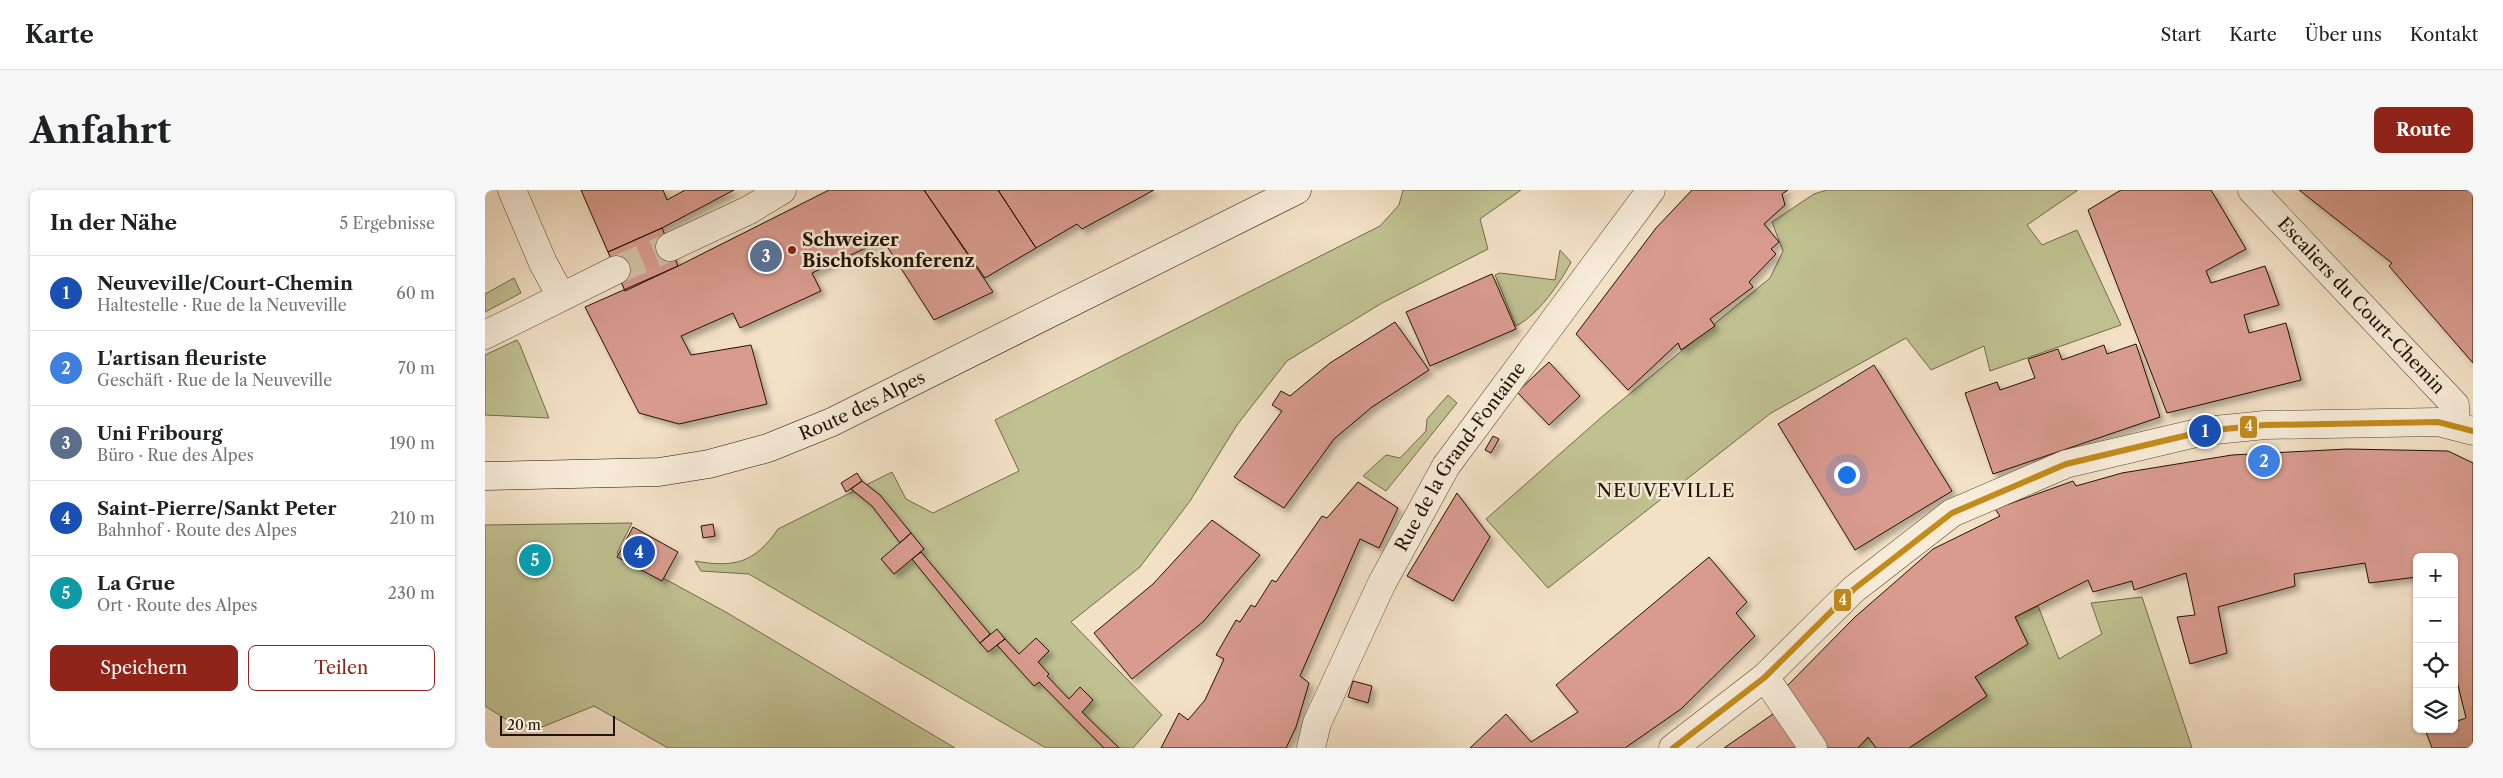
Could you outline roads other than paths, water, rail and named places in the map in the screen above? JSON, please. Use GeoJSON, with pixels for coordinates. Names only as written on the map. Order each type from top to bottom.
{"type":"FeatureCollection","features":[{"type":"Feature","properties":{"kind":"street"},"geometry":{"type":"LineString","coordinates":[[512,190],[543,263],[561,296]]}},
{"type":"Feature","properties":{"kind":"street"},"geometry":{"type":"LineString","coordinates":[[671,247],[749,210],[781,190]]}},
{"type":"Feature","properties":{"kind":"street","name":"Route des Alpes"},"geometry":{"type":"LineString","coordinates":[[485,476],[659,472],[709,464],[768,448],[832,422],[1297,190]]}},
{"type":"Feature","properties":{"kind":"street","name":"Rue de la Grand-Fontaine"},"geometry":{"type":"LineString","coordinates":[[1311,748],[1317,723],[1378,592],[1446,466],[1651,190]]}},
{"type":"Feature","properties":{"kind":"street","name":"Escaliers du Court-Chemin"},"geometry":{"type":"LineString","coordinates":[[2252,190],[2455,405],[2464,428]]}},
{"type":"Feature","properties":{"kind":"street"},"geometry":{"type":"LineString","coordinates":[[485,335],[616,270]]}},
{"type":"Feature","properties":{"kind":"street"},"geometry":{"type":"LineString","coordinates":[[1673,748],[1765,677],[1854,589],[1952,513],[2066,464],[2205,431],[2239,428],[2438,422],[2464,428]]}},
{"type":"Feature","properties":{"kind":"street"},"geometry":{"type":"LineString","coordinates":[[1765,677],[1813,748]]}},
{"type":"Feature","properties":{"kind":"tunnel"},"geometry":{"type":"LineString","coordinates":[[616,270],[670,247]]}},
{"type":"Feature","properties":{"kind":"place","name":"Schweizer Bischofskonferenz"},"geometry":{"type":"Point","coordinates":[792,250]}},
{"type":"Feature","properties":{"kind":"place","name":"Uni Fribourg"},"geometry":{"type":"Point","coordinates":[766,256]}},
{"type":"Feature","properties":{"kind":"place","name":"Neuveville/Court-Chemin"},"geometry":{"type":"Point","coordinates":[2205,431]}},
{"type":"Feature","properties":{"kind":"place","name":"L'artisan fleuriste"},"geometry":{"type":"Point","coordinates":[2264,461]}},
{"type":"Feature","properties":{"kind":"place","name":"Saint-Pierre/Sankt Peter"},"geometry":{"type":"Point","coordinates":[639,552]}},
{"type":"Feature","properties":{"kind":"place","name":"La Grue"},"geometry":{"type":"Point","coordinates":[535,560]}},
{"type":"Feature","properties":{"kind":"district","name":"NEUVEVILLE"},"geometry":{"type":"Point","coordinates":[1666,490]}}]}
